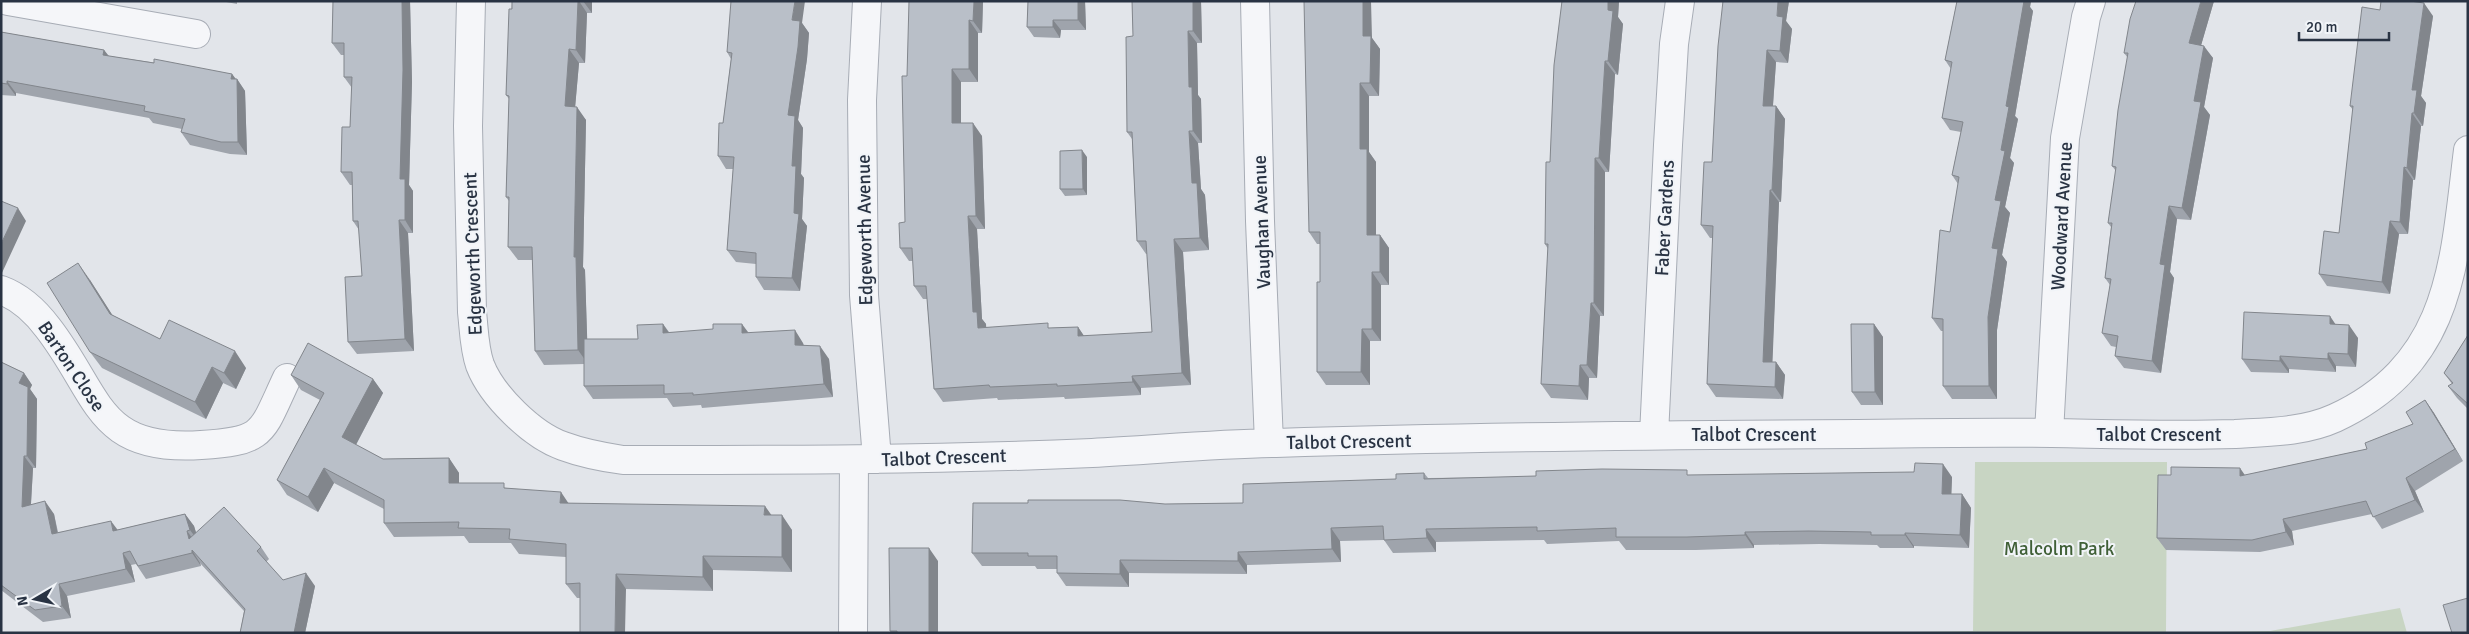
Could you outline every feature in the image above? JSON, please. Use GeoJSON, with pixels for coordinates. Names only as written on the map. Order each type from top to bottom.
{"type":"FeatureCollection","features":[{"type":"Feature","properties":{"kind":"street"},"geometry":{"type":"LineString","coordinates":[[8,1],[196,34]]}},
{"type":"Feature","properties":{"kind":"street","name":"Edgeworth Crescent"},"geometry":{"type":"LineString","coordinates":[[471,1],[468,126],[475,341],[480,365],[494,390],[511,410],[532,428],[561,446],[591,455],[623,460],[866,460]]}},
{"type":"Feature","properties":{"kind":"street","name":"Edgeworth Avenue"},"geometry":{"type":"LineString","coordinates":[[853,633],[866,460],[862,100],[866,1]]}},
{"type":"Feature","properties":{"kind":"street","name":"Vaughan Avenue"},"geometry":{"type":"LineString","coordinates":[[1255,1],[1260,222],[1269,443]]}},
{"type":"Feature","properties":{"kind":"street","name":"Faber Gardens"},"geometry":{"type":"LineString","coordinates":[[1654,435],[1674,44],[1680,1]]}},
{"type":"Feature","properties":{"kind":"street","name":"Woodward Avenue"},"geometry":{"type":"LineString","coordinates":[[2049,433],[2065,138],[2090,1]]}},
{"type":"Feature","properties":{"kind":"street","name":"Talbot Crescent"},"geometry":{"type":"LineString","coordinates":[[866,460],[1092,453],[1269,443],[1654,435],[2049,433],[2184,436],[2271,432],[2304,428],[2333,419],[2369,397],[2405,368],[2427,338],[2442,304],[2449,279],[2468,150]]}},
{"type":"Feature","properties":{"kind":"street","name":"Barton Close"},"geometry":{"type":"LineString","coordinates":[[1,290],[35,311],[55,336],[99,408],[114,425],[134,437],[153,444],[174,447],[210,445],[240,441],[256,435],[264,426],[287,378]]}},
{"type":"Feature","properties":{"kind":"green space","name":"Malcolm Park"},"geometry":{"type":"Polygon","coordinates":[[[1975,462],[2167,462],[2166,633],[1852,633],[1973,631],[1975,462]]]}},
{"type":"Feature","properties":{"kind":"green space"},"geometry":{"type":"Polygon","coordinates":[[[2400,608],[2407,633],[2166,633],[2270,631],[2400,608]]]}},
{"type":"Feature","properties":{"kind":"building"},"geometry":{"type":"Polygon","coordinates":[[[333,1],[402,1],[403,70],[400,179],[405,179],[405,220],[399,220],[405,339],[348,342],[345,277],[362,276],[358,221],[353,221],[352,172],[341,172],[342,127],[350,127],[352,77],[344,77],[344,43],[332,43],[333,1]]]}},
{"type":"Feature","properties":{"kind":"building"},"geometry":{"type":"Polygon","coordinates":[[[512,1],[578,1],[576,50],[569,49],[565,106],[577,107],[574,257],[576,257],[578,350],[535,351],[532,247],[508,247],[509,197],[506,197],[509,96],[506,95],[509,9],[512,9],[512,1]]]}},
{"type":"Feature","properties":{"kind":"building"},"geometry":{"type":"Polygon","coordinates":[[[731,1],[795,1],[792,20],[800,21],[788,115],[795,116],[792,166],[796,166],[794,213],[799,214],[792,278],[756,277],[756,253],[727,250],[734,157],[718,156],[719,123],[723,123],[732,53],[727,52],[731,1]]]}},
{"type":"Feature","properties":{"kind":"building"},"geometry":{"type":"Polygon","coordinates":[[[909,1],[974,1],[973,21],[969,20],[969,69],[952,69],[952,123],[973,123],[976,216],[968,216],[973,312],[977,312],[978,328],[1048,323],[1048,328],[1078,327],[1078,336],[1152,332],[1146,241],[1137,241],[1132,132],[1127,132],[1126,37],[1133,36],[1132,1],[1193,1],[1193,31],[1188,31],[1189,87],[1192,87],[1193,131],[1189,131],[1192,183],[1197,183],[1200,238],[1174,239],[1182,373],[1132,376],[1133,382],[1057,386],[1057,384],[990,387],[989,385],[934,389],[926,286],[914,286],[912,248],[900,248],[899,223],[905,222],[902,76],[907,76],[909,1]]]}},
{"type":"Feature","properties":{"kind":"building"},"geometry":{"type":"Polygon","coordinates":[[[1028,1],[1078,1],[1078,20],[1053,20],[1053,27],[1027,27],[1028,1]]]}},
{"type":"Feature","properties":{"kind":"building"},"geometry":{"type":"Polygon","coordinates":[[[1304,1],[1363,1],[1363,36],[1371,36],[1370,83],[1360,83],[1360,149],[1367,149],[1367,235],[1380,235],[1380,272],[1372,272],[1372,329],[1362,329],[1361,372],[1317,372],[1317,282],[1320,282],[1320,232],[1309,232],[1304,1]]]}},
{"type":"Feature","properties":{"kind":"building"},"geometry":{"type":"Polygon","coordinates":[[[1562,1],[1608,1],[1608,10],[1613,11],[1608,61],[1605,61],[1599,158],[1595,158],[1594,303],[1591,303],[1587,365],[1580,365],[1579,386],[1541,384],[1548,244],[1545,244],[1546,162],[1550,162],[1554,65],[1562,1]]]}},
{"type":"Feature","properties":{"kind":"building"},"geometry":{"type":"Polygon","coordinates":[[[1723,1],[1778,1],[1777,16],[1783,17],[1780,51],[1767,50],[1763,106],[1776,106],[1772,190],[1770,190],[1763,362],[1776,362],[1775,387],[1707,384],[1713,226],[1701,225],[1704,162],[1712,162],[1718,46],[1723,1]]]}},
{"type":"Feature","properties":{"kind":"building"},"geometry":{"type":"Polygon","coordinates":[[[1957,1],[2024,1],[2006,106],[2009,107],[2001,150],[2005,151],[1995,200],[2001,201],[1992,248],[1998,249],[1988,317],[1989,386],[1943,386],[1943,319],[1932,318],[1940,230],[1950,232],[1959,177],[1952,175],[1963,122],[1942,118],[1952,62],[1945,60],[1957,1]]]}},
{"type":"Feature","properties":{"kind":"building"},"geometry":{"type":"Polygon","coordinates":[[[2136,1],[2201,1],[2189,43],[2204,46],[2194,101],[2201,102],[2182,208],[2169,206],[2160,264],[2165,265],[2152,361],[2115,356],[2118,336],[2102,333],[2111,279],[2105,278],[2112,223],[2108,223],[2116,167],[2112,166],[2118,110],[2128,53],[2124,53],[2130,19],[2136,1]]]}},
{"type":"Feature","properties":{"kind":"building"},"geometry":{"type":"Polygon","coordinates":[[[2381,1],[2424,3],[2412,90],[2417,90],[2414,113],[2412,113],[2407,168],[2404,167],[2400,222],[2390,221],[2382,282],[2319,274],[2324,231],[2339,233],[2353,106],[2350,106],[2362,7],[2380,10],[2381,1]]]}},
{"type":"Feature","properties":{"kind":"building"},"geometry":{"type":"Polygon","coordinates":[[[1,32],[104,50],[103,55],[154,63],[154,59],[232,74],[231,79],[237,79],[238,142],[221,142],[181,132],[185,119],[144,111],[145,106],[7,81],[7,84],[1,83],[1,32]]]}},
{"type":"Feature","properties":{"kind":"building"},"geometry":{"type":"Polygon","coordinates":[[[1082,150],[1083,189],[1060,189],[1060,151],[1082,150]]]}},
{"type":"Feature","properties":{"kind":"building"},"geometry":{"type":"Polygon","coordinates":[[[1,201],[18,208],[1,244],[1,201]]]}},
{"type":"Feature","properties":{"kind":"building"},"geometry":{"type":"Polygon","coordinates":[[[78,263],[110,314],[160,339],[169,320],[235,351],[224,373],[212,367],[195,402],[90,352],[47,283],[78,263]]]}},
{"type":"Feature","properties":{"kind":"building"},"geometry":{"type":"Polygon","coordinates":[[[2244,312],[2330,316],[2330,324],[2349,325],[2348,354],[2328,353],[2328,359],[2280,356],[2280,361],[2242,359],[2244,312]]]}},
{"type":"Feature","properties":{"kind":"building"},"geometry":{"type":"Polygon","coordinates":[[[663,324],[663,333],[713,329],[713,324],[742,324],[742,333],[795,330],[795,345],[820,346],[824,384],[693,395],[693,393],[664,394],[664,385],[584,386],[584,339],[638,339],[637,325],[663,324]]]}},
{"type":"Feature","properties":{"kind":"building"},"geometry":{"type":"Polygon","coordinates":[[[1851,324],[1874,324],[1875,392],[1852,392],[1851,324]]]}},
{"type":"Feature","properties":{"kind":"building"},"geometry":{"type":"Polygon","coordinates":[[[2468,335],[2468,404],[2448,386],[2453,383],[2444,373],[2468,335]]]}},
{"type":"Feature","properties":{"kind":"building"},"geometry":{"type":"Polygon","coordinates":[[[308,343],[373,379],[342,437],[383,459],[449,458],[449,483],[504,483],[504,488],[561,492],[560,503],[765,506],[764,515],[782,515],[782,557],[703,556],[703,577],[616,574],[615,633],[580,633],[580,583],[566,584],[566,544],[509,539],[510,529],[458,528],[459,522],[384,523],[384,500],[324,468],[308,497],[277,480],[324,393],[291,375],[308,343]]]}},
{"type":"Feature","properties":{"kind":"building"},"geometry":{"type":"Polygon","coordinates":[[[1,362],[24,373],[19,383],[28,387],[27,456],[24,456],[22,507],[45,501],[52,534],[111,521],[113,531],[185,514],[190,530],[187,531],[189,539],[224,507],[261,547],[257,551],[283,580],[306,573],[294,633],[240,633],[245,609],[192,550],[192,553],[138,566],[130,551],[123,553],[126,569],[59,584],[62,606],[35,610],[1,585],[1,362]]]}},
{"type":"Feature","properties":{"kind":"building"},"geometry":{"type":"Polygon","coordinates":[[[2425,400],[2455,449],[2406,478],[2415,500],[2373,517],[2366,501],[2283,519],[2286,532],[2252,540],[2157,538],[2158,475],[2171,475],[2171,467],[2240,468],[2240,476],[2367,449],[2365,443],[2413,424],[2406,412],[2425,400]]]}},
{"type":"Feature","properties":{"kind":"building"},"geometry":{"type":"Polygon","coordinates":[[[1915,463],[1943,464],[1942,494],[1962,494],[1960,535],[1905,533],[1905,535],[1871,535],[1871,532],[1809,531],[1745,532],[1745,535],[1687,537],[1616,537],[1616,528],[1537,531],[1537,527],[1426,529],[1427,538],[1384,540],[1383,526],[1331,528],[1332,549],[1238,552],[1238,561],[1120,560],[1120,574],[1057,573],[1057,556],[1028,556],[1028,553],[972,553],[973,503],[1028,503],[1028,500],[1120,500],[1165,504],[1243,503],[1243,484],[1396,479],[1396,474],[1424,473],[1424,479],[1536,476],[1536,471],[1602,469],[1687,470],[1687,475],[1914,472],[1915,463]]]}},
{"type":"Feature","properties":{"kind":"building"},"geometry":{"type":"Polygon","coordinates":[[[889,548],[929,548],[929,633],[897,633],[897,631],[890,631],[889,548]]]}},
{"type":"Feature","properties":{"kind":"building"},"geometry":{"type":"Polygon","coordinates":[[[2468,598],[2468,633],[2452,633],[2443,605],[2468,598]]]}}]}
